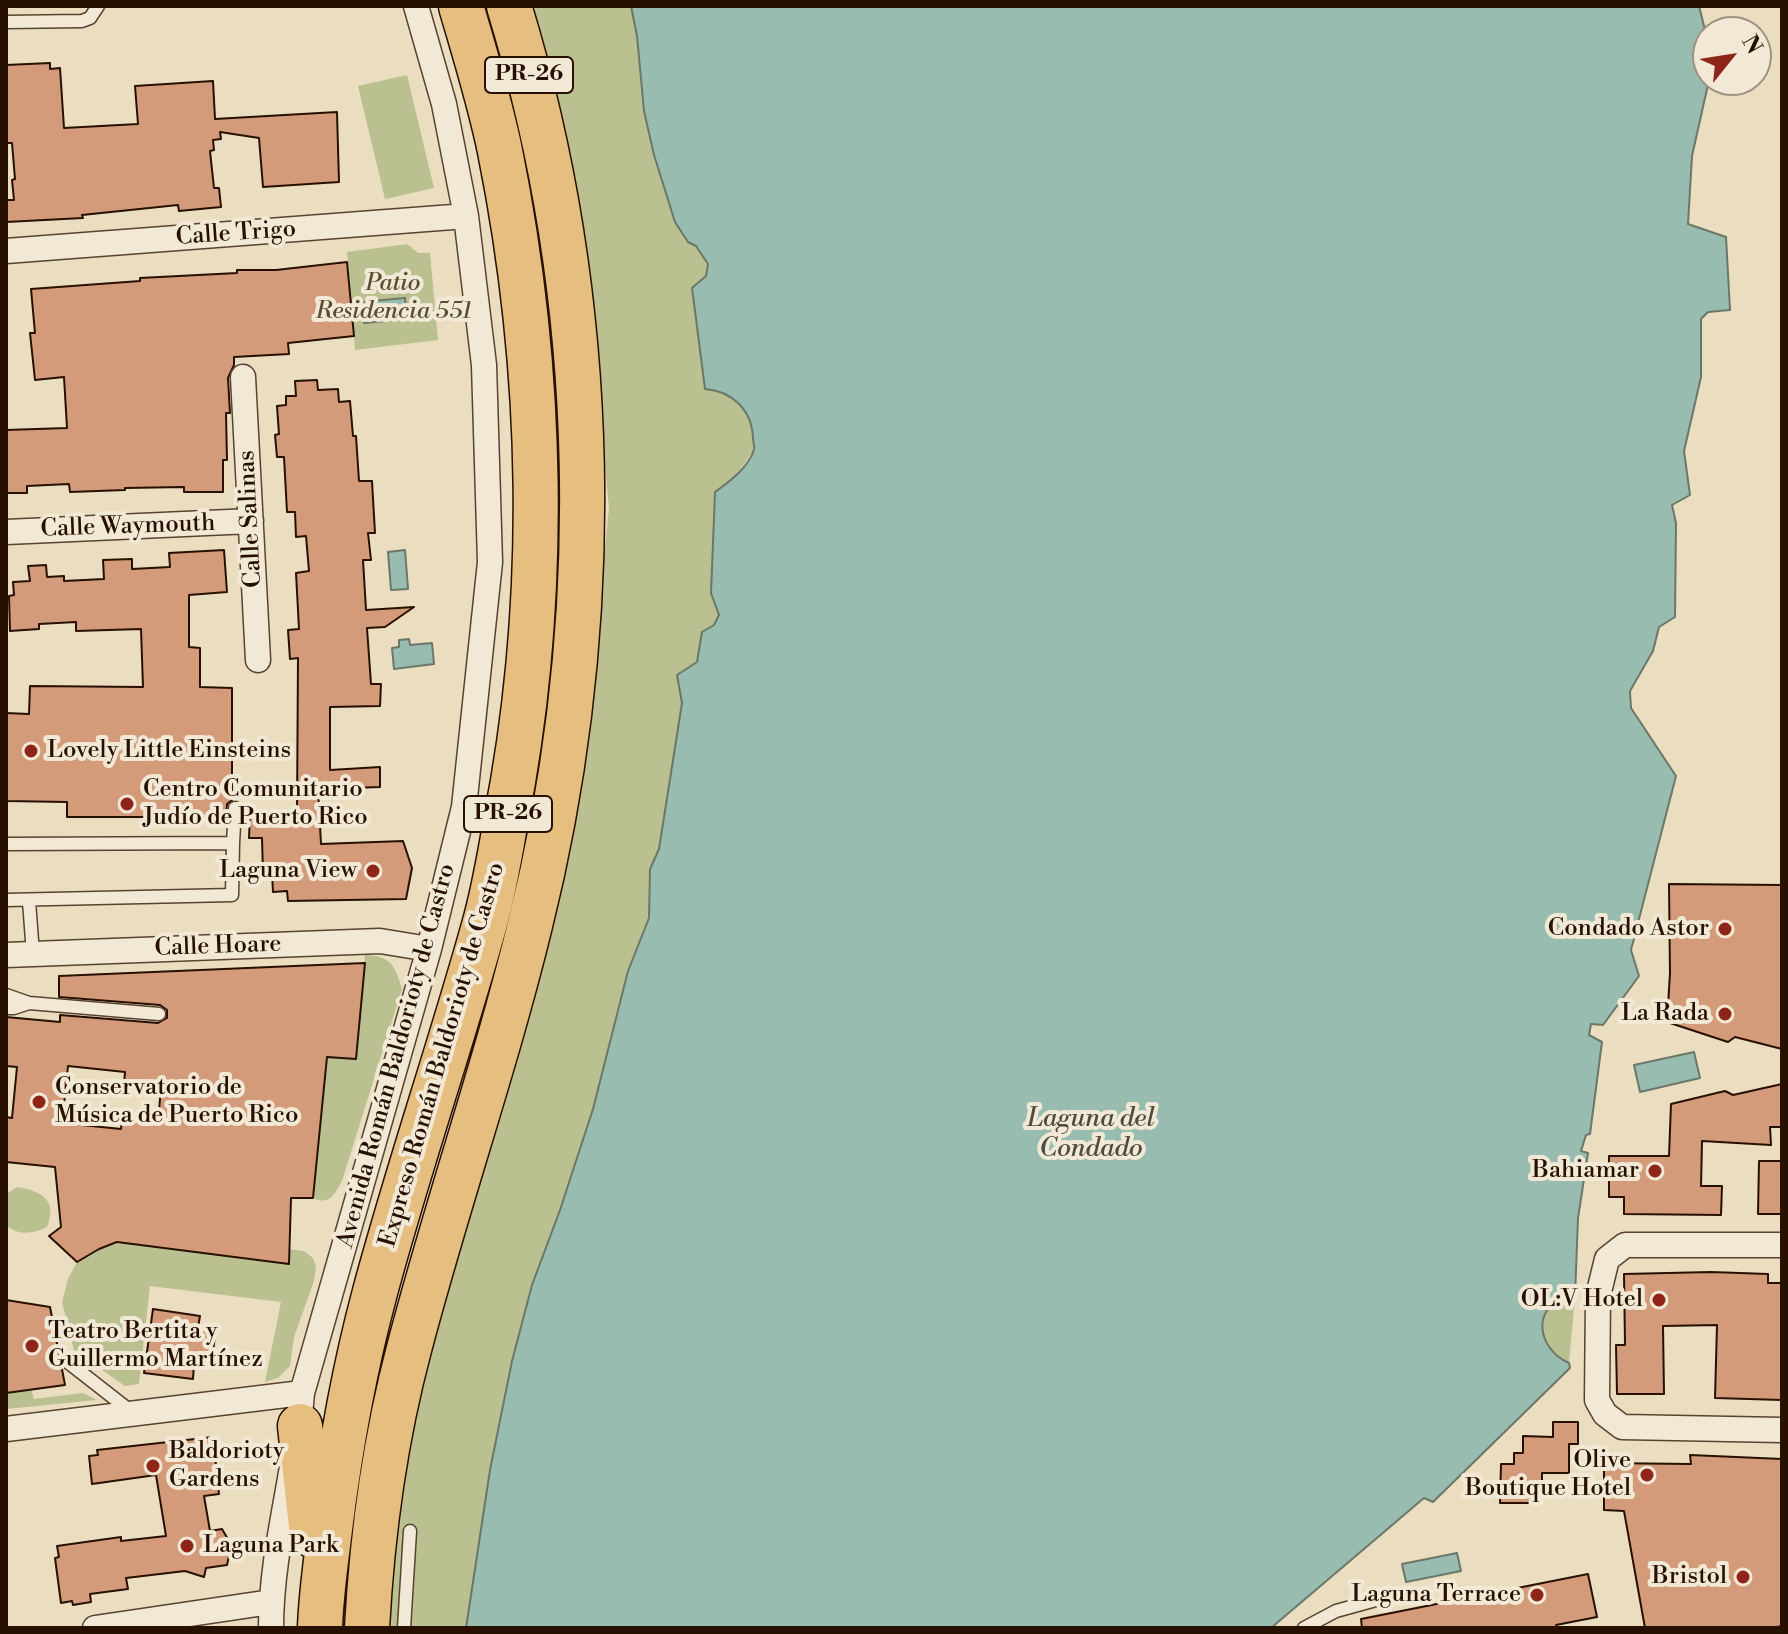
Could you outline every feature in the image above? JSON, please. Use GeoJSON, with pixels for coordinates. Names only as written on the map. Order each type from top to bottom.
{"type":"FeatureCollection","features":[{"type":"Feature","properties":{"kind":"highway","name":"Expreso Román Baldorioty de Castro"},"geometry":{"type":"LineString","coordinates":[[320,1618],[338,1468],[354,1383],[375,1293],[485,922],[515,776],[528,669],[535,529],[531,368],[519,265],[500,149],[461,6]]}},
{"type":"Feature","properties":{"kind":"highway","name":"Expreso Román Baldorioty de Castro"},"geometry":{"type":"LineString","coordinates":[[367,1628],[390,1430],[408,1350],[530,929],[552,832],[574,686],[583,532],[577,359],[547,144],[509,6]]}},
{"type":"Feature","properties":{"kind":"highway"},"geometry":{"type":"LineString","coordinates":[[301,1410],[320,1618]]}},
{"type":"Feature","properties":{"kind":"street","name":"Avenida Román Baldorioty de Castro"},"geometry":{"type":"LineString","coordinates":[[271,1628],[271,1602],[301,1410],[429,949],[464,807],[490,562],[484,365],[466,216],[444,104],[416,6]]}},
{"type":"Feature","properties":{"kind":"street","name":"Calle Trigo"},"geometry":{"type":"LineString","coordinates":[[6,251],[466,216]]}},
{"type":"Feature","properties":{"kind":"street","name":"Calle Salinas"},"geometry":{"type":"LineString","coordinates":[[243,377],[258,660]]}},
{"type":"Feature","properties":{"kind":"street","name":"Calle Waymouth"},"geometry":{"type":"LineString","coordinates":[[6,532],[251,521]]}},
{"type":"Feature","properties":{"kind":"street","name":"Calle Hoare"},"geometry":{"type":"LineString","coordinates":[[6,955],[380,941],[429,949]]}},
{"type":"Feature","properties":{"kind":"street"},"geometry":{"type":"LineString","coordinates":[[1782,1245],[1625,1245],[1607,1259],[1598,1296],[1597,1388],[1597,1400],[1605,1414],[1622,1427],[1782,1430]]}},
{"type":"Feature","properties":{"kind":"street"},"geometry":{"type":"LineString","coordinates":[[6,1429],[133,1413],[301,1410]]}},
{"type":"Feature","properties":{"kind":"street"},"geometry":{"type":"LineString","coordinates":[[95,1628],[271,1602]]}},
{"type":"Feature","properties":{"kind":"lane"},"geometry":{"type":"LineString","coordinates":[[6,22],[82,21],[96,13],[98,6]]}},
{"type":"Feature","properties":{"kind":"lane"},"geometry":{"type":"LineString","coordinates":[[6,900],[232,895],[235,808]]}},
{"type":"Feature","properties":{"kind":"lane"},"geometry":{"type":"LineString","coordinates":[[6,844],[233,843]]}},
{"type":"Feature","properties":{"kind":"lane"},"geometry":{"type":"LineString","coordinates":[[29,901],[33,954]]}},
{"type":"Feature","properties":{"kind":"lane"},"geometry":{"type":"LineString","coordinates":[[6,995],[29,1003],[159,1014]]}},
{"type":"Feature","properties":{"kind":"lane"},"geometry":{"type":"LineString","coordinates":[[6,1008],[29,1003]]}},
{"type":"Feature","properties":{"kind":"lane"},"geometry":{"type":"LineString","coordinates":[[69,1363],[133,1413]]}},
{"type":"Feature","properties":{"kind":"lane"},"geometry":{"type":"LineString","coordinates":[[404,1628],[410,1531]]}},
{"type":"Feature","properties":{"kind":"lane"},"geometry":{"type":"LineString","coordinates":[[1304,1628],[1336,1611],[1376,1600]]}},
{"type":"Feature","properties":{"kind":"green space"},"geometry":{"type":"Polygon","coordinates":[[[524,6],[631,6],[644,111],[654,156],[675,222],[687,242],[696,246],[708,264],[706,276],[700,284],[705,389],[722,390],[736,400],[753,422],[754,450],[735,477],[711,593],[719,615],[714,625],[702,632],[697,662],[677,675],[682,703],[659,849],[650,869],[649,918],[628,971],[593,1109],[532,1285],[512,1361],[490,1470],[466,1628],[385,1628],[386,1587],[413,1415],[588,715],[609,508],[592,331],[524,6]]]}},
{"type":"Feature","properties":{"kind":"green space"},"geometry":{"type":"Polygon","coordinates":[[[407,75],[434,188],[385,199],[358,86],[407,75]]]}},
{"type":"Feature","properties":{"kind":"green space","name":"Patio Residencia 551"},"geometry":{"type":"Polygon","coordinates":[[[407,244],[418,253],[430,253],[438,340],[355,350],[347,252],[407,244]]]}},
{"type":"Feature","properties":{"kind":"green space"},"geometry":{"type":"Polygon","coordinates":[[[365,955],[387,960],[397,974],[402,989],[343,1178],[332,1196],[319,1200],[313,1198],[327,1057],[356,1058],[365,955]]]}},
{"type":"Feature","properties":{"kind":"green space"},"geometry":{"type":"Polygon","coordinates":[[[17,1187],[40,1194],[49,1203],[47,1227],[26,1233],[6,1225],[6,1194],[17,1187]]]}},
{"type":"Feature","properties":{"kind":"green space"},"geometry":{"type":"Polygon","coordinates":[[[154,1234],[304,1251],[313,1258],[316,1266],[314,1281],[294,1337],[290,1366],[278,1378],[265,1382],[281,1302],[150,1286],[139,1384],[125,1386],[74,1350],[62,1302],[68,1279],[77,1262],[99,1249],[154,1234]]]}},
{"type":"Feature","properties":{"kind":"green space"},"geometry":{"type":"Polygon","coordinates":[[[1567,1297],[1575,1297],[1569,1363],[1550,1349],[1542,1330],[1547,1311],[1567,1297]]]}},
{"type":"Feature","properties":{"kind":"green space"},"geometry":{"type":"Polygon","coordinates":[[[31,1389],[34,1399],[83,1393],[97,1400],[6,1409],[6,1393],[31,1389]]]}},
{"type":"Feature","properties":{"kind":"water","name":"Laguna del Condado"},"geometry":{"type":"Polygon","coordinates":[[[631,6],[1699,6],[1702,16],[1692,16],[1692,96],[1705,96],[1692,156],[1688,224],[1726,237],[1730,310],[1708,312],[1701,319],[1701,377],[1684,451],[1690,495],[1672,505],[1676,523],[1675,617],[1659,627],[1653,651],[1630,691],[1631,708],[1676,776],[1631,950],[1639,976],[1603,1025],[1591,1024],[1589,1035],[1602,1042],[1590,1134],[1586,1135],[1581,1151],[1588,1153],[1578,1218],[1575,1297],[1551,1306],[1542,1325],[1549,1346],[1557,1356],[1569,1363],[1570,1368],[1433,1502],[1424,1498],[1271,1628],[466,1628],[490,1470],[512,1361],[532,1285],[593,1109],[628,971],[649,918],[650,869],[659,849],[682,703],[677,675],[697,662],[702,632],[714,625],[719,615],[711,593],[715,492],[743,469],[754,448],[749,419],[739,404],[724,394],[705,389],[692,288],[706,276],[708,264],[675,222],[654,155],[644,111],[631,6]]]}},
{"type":"Feature","properties":{"kind":"water"},"geometry":{"type":"Polygon","coordinates":[[[405,298],[407,319],[364,323],[362,302],[405,298]]]}},
{"type":"Feature","properties":{"kind":"water"},"geometry":{"type":"Polygon","coordinates":[[[405,550],[408,589],[391,590],[388,552],[405,550]]]}},
{"type":"Feature","properties":{"kind":"water"},"geometry":{"type":"Polygon","coordinates":[[[409,639],[410,645],[432,643],[434,664],[394,669],[392,648],[399,647],[399,640],[409,639]]]}},
{"type":"Feature","properties":{"kind":"water"},"geometry":{"type":"Polygon","coordinates":[[[1694,1052],[1700,1078],[1640,1092],[1634,1065],[1694,1052]]]}},
{"type":"Feature","properties":{"kind":"water"},"geometry":{"type":"Polygon","coordinates":[[[1457,1553],[1461,1571],[1406,1582],[1402,1564],[1457,1553]]]}},
{"type":"Feature","properties":{"kind":"building"},"geometry":{"type":"Polygon","coordinates":[[[50,63],[50,69],[60,68],[64,128],[138,124],[135,86],[213,81],[215,119],[337,112],[339,182],[263,187],[259,138],[220,132],[221,139],[213,140],[214,150],[210,151],[214,188],[219,188],[221,207],[179,211],[178,205],[82,215],[83,218],[6,222],[6,200],[14,200],[12,180],[15,179],[12,143],[6,143],[6,65],[50,63]]]}},
{"type":"Feature","properties":{"kind":"building"},"geometry":{"type":"Polygon","coordinates":[[[347,262],[354,336],[288,343],[289,354],[234,357],[228,378],[230,413],[226,413],[227,460],[223,460],[223,492],[184,492],[184,487],[70,492],[69,484],[27,486],[27,493],[6,493],[6,430],[67,428],[64,377],[35,380],[30,333],[35,333],[31,289],[347,262]]]}},
{"type":"Feature","properties":{"kind":"building"},"geometry":{"type":"Polygon","coordinates":[[[317,380],[318,390],[338,389],[339,402],[350,401],[359,481],[372,481],[375,533],[368,533],[371,560],[363,560],[366,610],[414,607],[385,627],[367,628],[371,684],[381,684],[380,706],[330,707],[330,770],[380,767],[380,787],[318,789],[321,844],[403,841],[412,868],[406,899],[288,901],[287,891],[273,892],[272,873],[263,874],[262,838],[249,838],[250,814],[297,813],[298,658],[290,659],[288,630],[299,629],[296,573],[309,571],[306,536],[296,537],[295,512],[287,512],[284,457],[277,457],[275,435],[279,434],[277,406],[286,405],[286,396],[296,396],[295,381],[317,380]]]}},
{"type":"Feature","properties":{"kind":"building"},"geometry":{"type":"Polygon","coordinates":[[[224,550],[227,592],[189,595],[189,647],[200,648],[200,687],[232,688],[232,800],[227,804],[226,817],[67,817],[67,802],[6,801],[6,713],[29,714],[30,686],[143,687],[141,629],[76,631],[76,622],[39,624],[39,629],[10,631],[9,596],[14,595],[13,582],[30,581],[28,566],[46,565],[47,577],[64,576],[64,581],[104,579],[103,560],[132,559],[132,569],[170,567],[169,553],[224,550]]]}},
{"type":"Feature","properties":{"kind":"building"},"geometry":{"type":"Polygon","coordinates":[[[1669,884],[1782,885],[1782,1049],[1735,1037],[1728,1042],[1667,1022],[1669,884]]]}},
{"type":"Feature","properties":{"kind":"building"},"geometry":{"type":"Polygon","coordinates":[[[365,963],[356,1059],[327,1057],[313,1198],[291,1198],[289,1264],[117,1242],[77,1262],[49,1236],[61,1227],[55,1167],[6,1162],[6,1117],[12,1118],[17,1067],[6,1066],[6,1017],[60,1022],[60,1015],[158,1023],[167,1018],[167,1010],[160,1005],[59,997],[59,976],[365,963]],[[68,1066],[62,1123],[121,1129],[122,1119],[158,1123],[161,1087],[124,1084],[125,1072],[68,1066]]]}},
{"type":"Feature","properties":{"kind":"building"},"geometry":{"type":"Polygon","coordinates":[[[1782,1084],[1782,1127],[1770,1127],[1771,1145],[1702,1141],[1701,1186],[1722,1186],[1721,1215],[1624,1214],[1624,1197],[1609,1197],[1609,1156],[1669,1156],[1671,1104],[1725,1091],[1733,1095],[1782,1084]]]}},
{"type":"Feature","properties":{"kind":"building"},"geometry":{"type":"Polygon","coordinates":[[[1759,1161],[1782,1161],[1782,1214],[1758,1214],[1759,1161]]]}},
{"type":"Feature","properties":{"kind":"building"},"geometry":{"type":"Polygon","coordinates":[[[1624,1274],[1768,1274],[1768,1283],[1782,1283],[1782,1400],[1715,1398],[1717,1325],[1663,1326],[1664,1394],[1617,1394],[1616,1345],[1625,1345],[1624,1274]]]}},
{"type":"Feature","properties":{"kind":"building","name":"Teatro Bertita y Guillermo Martínez"},"geometry":{"type":"Polygon","coordinates":[[[6,1300],[50,1307],[65,1385],[6,1393],[6,1300]]]}},
{"type":"Feature","properties":{"kind":"building"},"geometry":{"type":"Polygon","coordinates":[[[153,1309],[200,1316],[198,1327],[216,1328],[211,1367],[194,1365],[193,1379],[144,1373],[153,1309]]]}},
{"type":"Feature","properties":{"kind":"building"},"geometry":{"type":"Polygon","coordinates":[[[1553,1422],[1578,1422],[1578,1444],[1569,1444],[1569,1473],[1542,1473],[1542,1489],[1530,1492],[1530,1503],[1500,1503],[1501,1464],[1514,1464],[1514,1453],[1523,1453],[1523,1436],[1553,1437],[1553,1422]]]}},
{"type":"Feature","properties":{"kind":"building"},"geometry":{"type":"Polygon","coordinates":[[[213,1437],[219,1494],[204,1496],[210,1531],[222,1529],[229,1541],[227,1565],[206,1568],[204,1577],[185,1571],[126,1578],[128,1589],[90,1594],[91,1602],[61,1603],[55,1558],[59,1557],[57,1546],[121,1537],[121,1541],[166,1536],[156,1475],[92,1484],[89,1456],[98,1455],[97,1450],[213,1437]]]}},
{"type":"Feature","properties":{"kind":"building"},"geometry":{"type":"Polygon","coordinates":[[[1690,1455],[1782,1459],[1782,1626],[1645,1628],[1624,1511],[1604,1510],[1604,1463],[1691,1464],[1690,1455]]]}},
{"type":"Feature","properties":{"kind":"building","name":"Laguna Terrace"},"geometry":{"type":"Polygon","coordinates":[[[1588,1574],[1597,1617],[1556,1625],[1557,1628],[1362,1628],[1361,1619],[1588,1574]]]}},
{"type":"Feature","properties":{"kind":"place","name":"Lovely Little Einsteins"},"geometry":{"type":"Point","coordinates":[31,751]}},
{"type":"Feature","properties":{"kind":"place","name":"Centro Comunitario Judío de Puerto Rico"},"geometry":{"type":"Point","coordinates":[127,804]}},
{"type":"Feature","properties":{"kind":"place","name":"Laguna View"},"geometry":{"type":"Point","coordinates":[373,871]}},
{"type":"Feature","properties":{"kind":"place","name":"Condado Astor"},"geometry":{"type":"Point","coordinates":[1725,929]}},
{"type":"Feature","properties":{"kind":"place","name":"La Rada"},"geometry":{"type":"Point","coordinates":[1725,1014]}},
{"type":"Feature","properties":{"kind":"place","name":"Conservatorio de Música de Puerto Rico"},"geometry":{"type":"Point","coordinates":[39,1102]}},
{"type":"Feature","properties":{"kind":"place","name":"Bahiamar"},"geometry":{"type":"Point","coordinates":[1655,1171]}},
{"type":"Feature","properties":{"kind":"place","name":"OL:V Hotel"},"geometry":{"type":"Point","coordinates":[1659,1300]}},
{"type":"Feature","properties":{"kind":"place","name":"Teatro Bertita y Guillermo Martínez"},"geometry":{"type":"Point","coordinates":[32,1346]}},
{"type":"Feature","properties":{"kind":"place","name":"Baldorioty Gardens"},"geometry":{"type":"Point","coordinates":[153,1466]}},
{"type":"Feature","properties":{"kind":"place","name":"Olive Boutique Hotel"},"geometry":{"type":"Point","coordinates":[1647,1475]}},
{"type":"Feature","properties":{"kind":"place","name":"Laguna Park"},"geometry":{"type":"Point","coordinates":[187,1546]}},
{"type":"Feature","properties":{"kind":"place","name":"Bristol"},"geometry":{"type":"Point","coordinates":[1743,1577]}},
{"type":"Feature","properties":{"kind":"place","name":"Laguna Terrace"},"geometry":{"type":"Point","coordinates":[1537,1595]}}]}
